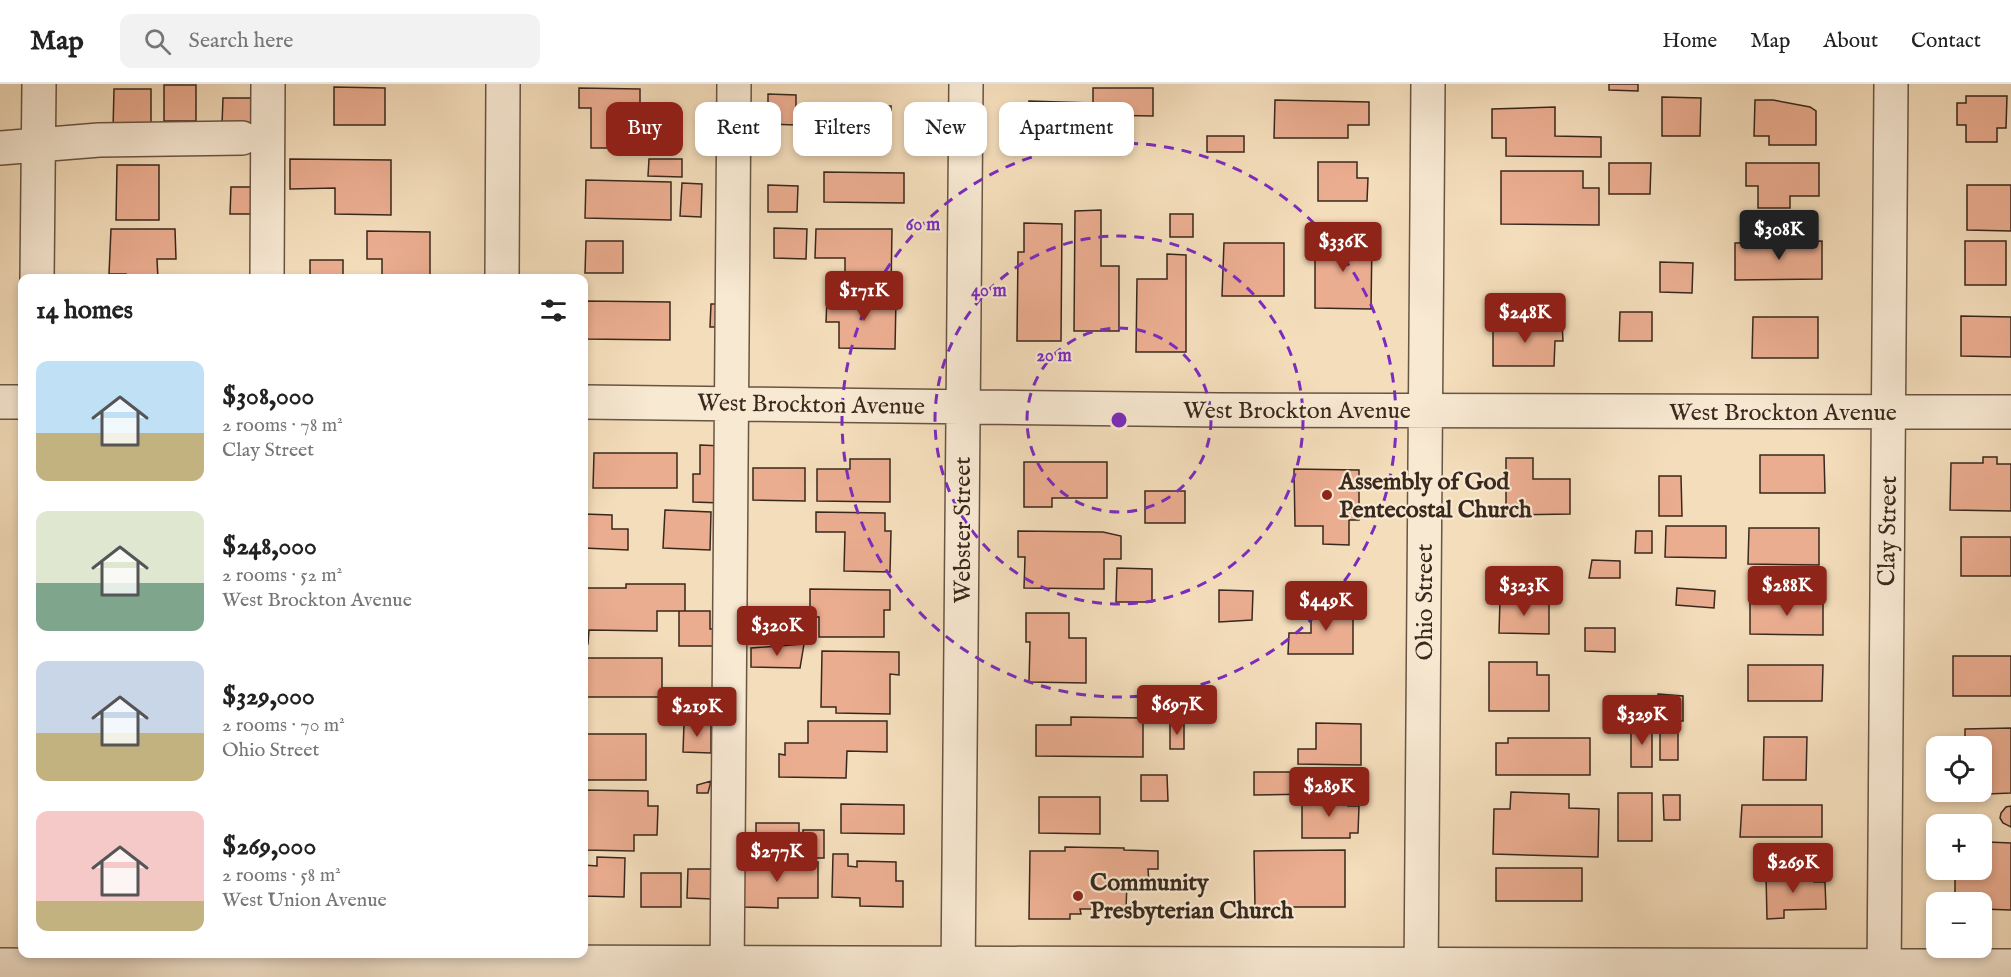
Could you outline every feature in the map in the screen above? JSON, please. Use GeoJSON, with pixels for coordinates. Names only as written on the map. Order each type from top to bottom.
{"type":"FeatureCollection","features":[{"type":"Feature","properties":{"kind":"street"},"geometry":{"type":"LineString","coordinates":[[37,274],[39,84]]}},
{"type":"Feature","properties":{"kind":"street"},"geometry":{"type":"LineString","coordinates":[[267,274],[268,84]]}},
{"type":"Feature","properties":{"kind":"street"},"geometry":{"type":"LineString","coordinates":[[502,274],[503,84]]}},
{"type":"Feature","properties":{"kind":"street"},"geometry":{"type":"LineString","coordinates":[[728,970],[734,84]]}},
{"type":"Feature","properties":{"kind":"street","name":"Webster Street"},"geometry":{"type":"LineString","coordinates":[[958,971],[966,84]]}},
{"type":"Feature","properties":{"kind":"street","name":"Ohio Street"},"geometry":{"type":"LineString","coordinates":[[1421,970],[1428,84]]}},
{"type":"Feature","properties":{"kind":"street","name":"Clay Street"},"geometry":{"type":"LineString","coordinates":[[1884,971],[1891,84]]}},
{"type":"Feature","properties":{"kind":"street"},"geometry":{"type":"LineString","coordinates":[[0,148],[99,140],[242,138]]}},
{"type":"Feature","properties":{"kind":"street"},"geometry":{"type":"LineString","coordinates":[[0,402],[18,402]]}},
{"type":"Feature","properties":{"kind":"street","name":"West Brockton Avenue"},"geometry":{"type":"LineString","coordinates":[[588,402],[1218,410],[2011,412]]}},
{"type":"Feature","properties":{"kind":"street"},"geometry":{"type":"LineString","coordinates":[[23,965],[497,964],[728,970],[958,971],[1421,970],[1717,966],[1884,971],[2011,966]]}},
{"type":"Feature","properties":{"kind":"building"},"geometry":{"type":"Polygon","coordinates":[[[1609,84],[1638,84],[1638,91],[1609,90],[1609,84]]]}},
{"type":"Feature","properties":{"kind":"building"},"geometry":{"type":"Polygon","coordinates":[[[164,85],[196,85],[196,121],[164,121],[164,85]]]}},
{"type":"Feature","properties":{"kind":"building"},"geometry":{"type":"Polygon","coordinates":[[[334,87],[385,88],[385,125],[334,125],[334,87]]]}},
{"type":"Feature","properties":{"kind":"building"},"geometry":{"type":"Polygon","coordinates":[[[579,88],[640,89],[640,102],[606,102],[606,148],[591,148],[591,108],[579,108],[579,88]]]}},
{"type":"Feature","properties":{"kind":"building"},"geometry":{"type":"Polygon","coordinates":[[[1093,88],[1153,88],[1153,116],[1134,116],[1134,102],[1093,102],[1093,88]]]}},
{"type":"Feature","properties":{"kind":"building"},"geometry":{"type":"Polygon","coordinates":[[[114,89],[151,89],[151,131],[113,130],[114,89]]]}},
{"type":"Feature","properties":{"kind":"building"},"geometry":{"type":"Polygon","coordinates":[[[768,94],[796,95],[796,102],[793,102],[793,125],[781,124],[781,102],[768,102],[768,94]]]}},
{"type":"Feature","properties":{"kind":"building"},"geometry":{"type":"Polygon","coordinates":[[[1966,96],[2007,96],[2006,128],[1997,128],[1997,142],[1966,142],[1966,125],[1957,125],[1957,103],[1966,103],[1966,96]]]}},
{"type":"Feature","properties":{"kind":"building"},"geometry":{"type":"Polygon","coordinates":[[[1662,97],[1701,98],[1700,136],[1662,136],[1662,97]]]}},
{"type":"Feature","properties":{"kind":"building"},"geometry":{"type":"Polygon","coordinates":[[[223,98],[251,98],[251,125],[222,125],[223,98]]]}},
{"type":"Feature","properties":{"kind":"building"},"geometry":{"type":"Polygon","coordinates":[[[1275,100],[1369,102],[1369,125],[1348,125],[1348,138],[1274,138],[1275,100]]]}},
{"type":"Feature","properties":{"kind":"building"},"geometry":{"type":"Polygon","coordinates":[[[1755,100],[1773,100],[1810,107],[1816,111],[1816,145],[1769,145],[1769,136],[1754,136],[1755,100]]]}},
{"type":"Feature","properties":{"kind":"building"},"geometry":{"type":"Polygon","coordinates":[[[1555,107],[1555,136],[1601,137],[1601,157],[1506,156],[1506,138],[1492,138],[1492,109],[1555,107]]]}},
{"type":"Feature","properties":{"kind":"building"},"geometry":{"type":"Polygon","coordinates":[[[1207,136],[1244,136],[1244,152],[1207,152],[1207,136]]]}},
{"type":"Feature","properties":{"kind":"building"},"geometry":{"type":"Polygon","coordinates":[[[290,159],[391,160],[391,215],[335,214],[335,188],[290,189],[290,159]]]}},
{"type":"Feature","properties":{"kind":"building"},"geometry":{"type":"Polygon","coordinates":[[[649,159],[682,159],[682,177],[648,176],[649,159]]]}},
{"type":"Feature","properties":{"kind":"building"},"geometry":{"type":"Polygon","coordinates":[[[1318,162],[1357,162],[1357,178],[1368,178],[1367,201],[1318,201],[1318,162]]]}},
{"type":"Feature","properties":{"kind":"building"},"geometry":{"type":"Polygon","coordinates":[[[1609,163],[1651,163],[1650,194],[1609,194],[1609,163]]]}},
{"type":"Feature","properties":{"kind":"building"},"geometry":{"type":"Polygon","coordinates":[[[1746,163],[1819,163],[1819,196],[1790,196],[1790,208],[1758,208],[1758,186],[1746,186],[1746,163]]]}},
{"type":"Feature","properties":{"kind":"building"},"geometry":{"type":"Polygon","coordinates":[[[117,165],[159,165],[159,220],[116,220],[117,165]]]}},
{"type":"Feature","properties":{"kind":"building"},"geometry":{"type":"Polygon","coordinates":[[[1501,171],[1583,171],[1583,188],[1599,188],[1599,225],[1501,224],[1501,171]]]}},
{"type":"Feature","properties":{"kind":"building"},"geometry":{"type":"Polygon","coordinates":[[[824,172],[904,173],[904,203],[824,202],[824,172]]]}},
{"type":"Feature","properties":{"kind":"building"},"geometry":{"type":"Polygon","coordinates":[[[586,180],[671,182],[671,220],[585,218],[586,180]]]}},
{"type":"Feature","properties":{"kind":"building"},"geometry":{"type":"Polygon","coordinates":[[[682,183],[702,184],[701,217],[680,216],[682,183]]]}},
{"type":"Feature","properties":{"kind":"building"},"geometry":{"type":"Polygon","coordinates":[[[768,185],[798,186],[797,212],[768,212],[768,185]]]}},
{"type":"Feature","properties":{"kind":"building"},"geometry":{"type":"Polygon","coordinates":[[[1967,185],[2011,185],[2011,231],[1967,230],[1967,185]]]}},
{"type":"Feature","properties":{"kind":"building"},"geometry":{"type":"Polygon","coordinates":[[[231,187],[257,187],[256,214],[230,214],[231,187]]]}},
{"type":"Feature","properties":{"kind":"building"},"geometry":{"type":"Polygon","coordinates":[[[1101,210],[1101,266],[1119,266],[1119,331],[1074,331],[1075,211],[1101,210]]]}},
{"type":"Feature","properties":{"kind":"building"},"geometry":{"type":"Polygon","coordinates":[[[1170,214],[1193,214],[1193,237],[1170,237],[1170,214]]]}},
{"type":"Feature","properties":{"kind":"building"},"geometry":{"type":"Polygon","coordinates":[[[1024,223],[1062,224],[1061,341],[1017,341],[1018,252],[1024,252],[1024,223]]]}},
{"type":"Feature","properties":{"kind":"building"},"geometry":{"type":"Polygon","coordinates":[[[774,228],[807,229],[806,259],[774,258],[774,228]]]}},
{"type":"Feature","properties":{"kind":"building"},"geometry":{"type":"Polygon","coordinates":[[[111,229],[175,229],[176,259],[157,259],[158,274],[109,274],[111,229]]]}},
{"type":"Feature","properties":{"kind":"building"},"geometry":{"type":"Polygon","coordinates":[[[816,229],[892,229],[891,290],[845,289],[845,258],[815,258],[816,229]]]}},
{"type":"Feature","properties":{"kind":"building"},"geometry":{"type":"Polygon","coordinates":[[[367,231],[430,232],[430,274],[382,274],[382,259],[367,259],[367,231]]]}},
{"type":"Feature","properties":{"kind":"building"},"geometry":{"type":"Polygon","coordinates":[[[1338,232],[1351,232],[1351,240],[1372,240],[1371,309],[1315,308],[1315,240],[1337,240],[1338,232]]]}},
{"type":"Feature","properties":{"kind":"building"},"geometry":{"type":"Polygon","coordinates":[[[586,241],[623,241],[623,273],[585,273],[586,241]]]}},
{"type":"Feature","properties":{"kind":"building"},"geometry":{"type":"Polygon","coordinates":[[[1822,241],[1822,279],[1735,280],[1735,243],[1822,241]]]}},
{"type":"Feature","properties":{"kind":"building"},"geometry":{"type":"Polygon","coordinates":[[[1965,241],[2006,241],[2006,285],[1965,285],[1965,241]]]}},
{"type":"Feature","properties":{"kind":"building"},"geometry":{"type":"Polygon","coordinates":[[[1224,243],[1284,243],[1284,296],[1222,296],[1224,243]]]}},
{"type":"Feature","properties":{"kind":"building"},"geometry":{"type":"Polygon","coordinates":[[[1167,254],[1186,255],[1186,352],[1136,352],[1137,279],[1167,279],[1167,254]]]}},
{"type":"Feature","properties":{"kind":"building"},"geometry":{"type":"Polygon","coordinates":[[[310,260],[343,260],[343,274],[310,274],[310,260]]]}},
{"type":"Feature","properties":{"kind":"building"},"geometry":{"type":"Polygon","coordinates":[[[1660,262],[1693,263],[1692,293],[1660,292],[1660,262]]]}},
{"type":"Feature","properties":{"kind":"building"},"geometry":{"type":"Polygon","coordinates":[[[827,299],[896,299],[895,349],[839,348],[839,322],[826,322],[827,299]]]}},
{"type":"Feature","properties":{"kind":"building"},"geometry":{"type":"Polygon","coordinates":[[[588,301],[670,302],[670,340],[588,339],[588,301]]]}},
{"type":"Feature","properties":{"kind":"building"},"geometry":{"type":"Polygon","coordinates":[[[711,304],[722,304],[722,327],[710,327],[711,304]]]}},
{"type":"Feature","properties":{"kind":"building"},"geometry":{"type":"Polygon","coordinates":[[[1620,312],[1652,312],[1652,341],[1619,341],[1620,312]]]}},
{"type":"Feature","properties":{"kind":"building"},"geometry":{"type":"Polygon","coordinates":[[[1961,316],[2011,317],[2011,357],[1961,356],[1961,316]]]}},
{"type":"Feature","properties":{"kind":"building"},"geometry":{"type":"Polygon","coordinates":[[[1753,317],[1818,317],[1818,358],[1752,358],[1753,317]]]}},
{"type":"Feature","properties":{"kind":"building"},"geometry":{"type":"Polygon","coordinates":[[[1493,323],[1562,324],[1563,341],[1555,341],[1554,366],[1493,366],[1493,323]]]}},
{"type":"Feature","properties":{"kind":"building"},"geometry":{"type":"Polygon","coordinates":[[[700,445],[722,446],[722,503],[693,502],[693,474],[700,474],[700,445]]]}},
{"type":"Feature","properties":{"kind":"building"},"geometry":{"type":"Polygon","coordinates":[[[594,453],[677,453],[677,488],[593,488],[594,453]]]}},
{"type":"Feature","properties":{"kind":"building"},"geometry":{"type":"Polygon","coordinates":[[[1760,455],[1824,455],[1825,493],[1760,493],[1760,455]]]}},
{"type":"Feature","properties":{"kind":"building"},"geometry":{"type":"Polygon","coordinates":[[[1983,457],[1997,457],[1997,464],[2011,464],[2011,511],[1950,510],[1951,463],[1983,463],[1983,457]]]}},
{"type":"Feature","properties":{"kind":"building"},"geometry":{"type":"Polygon","coordinates":[[[1506,458],[1533,458],[1533,479],[1570,479],[1570,514],[1506,515],[1506,458]]]}},
{"type":"Feature","properties":{"kind":"building"},"geometry":{"type":"Polygon","coordinates":[[[850,459],[890,459],[890,502],[817,501],[817,469],[850,469],[850,459]]]}},
{"type":"Feature","properties":{"kind":"building"},"geometry":{"type":"Polygon","coordinates":[[[1024,462],[1107,462],[1107,498],[1052,498],[1052,507],[1024,507],[1024,462]]]}},
{"type":"Feature","properties":{"kind":"building"},"geometry":{"type":"Polygon","coordinates":[[[753,468],[805,468],[805,501],[753,500],[753,468]]]}},
{"type":"Feature","properties":{"kind":"building","name":"Assembly of God Pentecostal Church"},"geometry":{"type":"Polygon","coordinates":[[[1294,469],[1359,470],[1359,520],[1349,520],[1349,545],[1323,544],[1323,526],[1295,526],[1294,469]]]}},
{"type":"Feature","properties":{"kind":"building"},"geometry":{"type":"Polygon","coordinates":[[[1659,476],[1681,476],[1682,516],[1659,516],[1659,476]]]}},
{"type":"Feature","properties":{"kind":"building"},"geometry":{"type":"Polygon","coordinates":[[[1145,491],[1185,491],[1185,523],[1145,523],[1145,491]]]}},
{"type":"Feature","properties":{"kind":"building"},"geometry":{"type":"Polygon","coordinates":[[[665,510],[711,512],[710,550],[663,548],[665,510]]]}},
{"type":"Feature","properties":{"kind":"building"},"geometry":{"type":"Polygon","coordinates":[[[816,512],[885,513],[885,531],[891,531],[890,572],[844,571],[845,532],[816,532],[816,512]]]}},
{"type":"Feature","properties":{"kind":"building"},"geometry":{"type":"Polygon","coordinates":[[[588,514],[612,515],[612,529],[628,529],[628,550],[588,548],[588,514]]]}},
{"type":"Feature","properties":{"kind":"building"},"geometry":{"type":"Polygon","coordinates":[[[1666,526],[1726,526],[1726,558],[1665,557],[1666,526]]]}},
{"type":"Feature","properties":{"kind":"building"},"geometry":{"type":"Polygon","coordinates":[[[1749,528],[1819,528],[1819,565],[1748,564],[1749,528]]]}},
{"type":"Feature","properties":{"kind":"building"},"geometry":{"type":"Polygon","coordinates":[[[1018,531],[1103,532],[1121,536],[1121,559],[1104,559],[1104,589],[1024,588],[1025,557],[1018,557],[1018,531]]]}},
{"type":"Feature","properties":{"kind":"building"},"geometry":{"type":"Polygon","coordinates":[[[1636,531],[1652,531],[1652,553],[1635,553],[1636,531]]]}},
{"type":"Feature","properties":{"kind":"building"},"geometry":{"type":"Polygon","coordinates":[[[1961,537],[2011,537],[2011,576],[1961,576],[1961,537]]]}},
{"type":"Feature","properties":{"kind":"building"},"geometry":{"type":"Polygon","coordinates":[[[1592,560],[1620,561],[1620,578],[1589,578],[1592,560]]]}},
{"type":"Feature","properties":{"kind":"building"},"geometry":{"type":"Polygon","coordinates":[[[1117,568],[1152,569],[1152,602],[1116,602],[1117,568]]]}},
{"type":"Feature","properties":{"kind":"building"},"geometry":{"type":"Polygon","coordinates":[[[626,584],[685,584],[685,611],[657,611],[657,631],[589,630],[588,644],[588,588],[626,588],[626,584]]]}},
{"type":"Feature","properties":{"kind":"building"},"geometry":{"type":"Polygon","coordinates":[[[1677,588],[1715,591],[1714,608],[1676,605],[1677,588]]]}},
{"type":"Feature","properties":{"kind":"building"},"geometry":{"type":"Polygon","coordinates":[[[810,589],[890,590],[890,610],[884,610],[884,637],[819,637],[819,617],[810,617],[810,589]]]}},
{"type":"Feature","properties":{"kind":"building"},"geometry":{"type":"Polygon","coordinates":[[[1219,590],[1253,591],[1252,620],[1219,622],[1219,590]]]}},
{"type":"Feature","properties":{"kind":"building"},"geometry":{"type":"Polygon","coordinates":[[[1750,599],[1823,599],[1823,635],[1750,634],[1750,599]]]}},
{"type":"Feature","properties":{"kind":"building"},"geometry":{"type":"Polygon","coordinates":[[[1500,600],[1549,602],[1549,634],[1499,633],[1500,600]]]}},
{"type":"Feature","properties":{"kind":"building"},"geometry":{"type":"Polygon","coordinates":[[[1311,605],[1353,605],[1353,654],[1288,654],[1289,633],[1311,633],[1311,605]]]}},
{"type":"Feature","properties":{"kind":"building"},"geometry":{"type":"Polygon","coordinates":[[[679,611],[710,611],[710,629],[720,629],[720,646],[679,646],[679,611]]]}},
{"type":"Feature","properties":{"kind":"building"},"geometry":{"type":"Polygon","coordinates":[[[1026,613],[1069,613],[1069,638],[1086,638],[1086,683],[1029,682],[1030,642],[1026,642],[1026,613]]]}},
{"type":"Feature","properties":{"kind":"building"},"geometry":{"type":"Polygon","coordinates":[[[768,618],[803,618],[804,644],[765,644],[768,618]]]}},
{"type":"Feature","properties":{"kind":"building"},"geometry":{"type":"Polygon","coordinates":[[[1585,628],[1615,628],[1615,652],[1585,651],[1585,628]]]}},
{"type":"Feature","properties":{"kind":"building"},"geometry":{"type":"Polygon","coordinates":[[[804,644],[800,668],[751,667],[751,648],[804,644]]]}},
{"type":"Feature","properties":{"kind":"building"},"geometry":{"type":"Polygon","coordinates":[[[822,651],[899,652],[899,675],[890,674],[890,714],[836,713],[836,707],[821,707],[822,651]]]}},
{"type":"Feature","properties":{"kind":"building"},"geometry":{"type":"Polygon","coordinates":[[[1953,656],[2011,656],[2011,696],[1953,696],[1953,656]]]}},
{"type":"Feature","properties":{"kind":"building"},"geometry":{"type":"Polygon","coordinates":[[[588,658],[662,658],[662,697],[588,697],[588,658]]]}},
{"type":"Feature","properties":{"kind":"building"},"geometry":{"type":"Polygon","coordinates":[[[1489,662],[1537,662],[1537,675],[1549,675],[1549,711],[1489,711],[1489,662]]]}},
{"type":"Feature","properties":{"kind":"building"},"geometry":{"type":"Polygon","coordinates":[[[1748,665],[1823,665],[1822,701],[1748,701],[1748,665]]]}},
{"type":"Feature","properties":{"kind":"building"},"geometry":{"type":"Polygon","coordinates":[[[1658,694],[1683,696],[1683,721],[1658,721],[1658,694]]]}},
{"type":"Feature","properties":{"kind":"building"},"geometry":{"type":"Polygon","coordinates":[[[698,695],[716,695],[716,711],[698,711],[698,695]]]}},
{"type":"Feature","properties":{"kind":"building"},"geometry":{"type":"Polygon","coordinates":[[[1071,717],[1143,718],[1143,757],[1036,756],[1036,725],[1071,725],[1071,717]]]}},
{"type":"Feature","properties":{"kind":"building"},"geometry":{"type":"Polygon","coordinates":[[[808,721],[887,721],[887,752],[847,751],[846,778],[779,777],[779,754],[785,755],[785,743],[808,743],[808,721]]]}},
{"type":"Feature","properties":{"kind":"building"},"geometry":{"type":"Polygon","coordinates":[[[684,723],[711,724],[711,753],[683,752],[684,723]]]}},
{"type":"Feature","properties":{"kind":"building"},"geometry":{"type":"Polygon","coordinates":[[[1170,723],[1184,723],[1184,749],[1170,749],[1170,723]]]}},
{"type":"Feature","properties":{"kind":"building"},"geometry":{"type":"Polygon","coordinates":[[[1316,723],[1361,724],[1361,765],[1298,764],[1298,749],[1316,749],[1316,723]]]}},
{"type":"Feature","properties":{"kind":"building"},"geometry":{"type":"Polygon","coordinates":[[[1631,725],[1652,725],[1652,767],[1631,767],[1631,725]]]}},
{"type":"Feature","properties":{"kind":"building"},"geometry":{"type":"Polygon","coordinates":[[[1660,728],[1678,728],[1678,760],[1660,760],[1660,728]]]}},
{"type":"Feature","properties":{"kind":"building"},"geometry":{"type":"Polygon","coordinates":[[[2011,728],[2011,793],[1992,794],[1992,736],[1965,736],[1965,729],[2011,728]]]}},
{"type":"Feature","properties":{"kind":"building"},"geometry":{"type":"Polygon","coordinates":[[[588,734],[646,734],[646,780],[588,780],[588,734]]]}},
{"type":"Feature","properties":{"kind":"building"},"geometry":{"type":"Polygon","coordinates":[[[1764,737],[1807,737],[1806,780],[1763,780],[1764,737]]]}},
{"type":"Feature","properties":{"kind":"building"},"geometry":{"type":"Polygon","coordinates":[[[1508,738],[1590,738],[1590,775],[1496,775],[1496,743],[1508,743],[1508,738]]]}},
{"type":"Feature","properties":{"kind":"building"},"geometry":{"type":"Polygon","coordinates":[[[1254,772],[1312,772],[1312,794],[1254,795],[1254,772]]]}},
{"type":"Feature","properties":{"kind":"building"},"geometry":{"type":"Polygon","coordinates":[[[1141,775],[1167,775],[1168,801],[1141,801],[1141,775]]]}},
{"type":"Feature","properties":{"kind":"building"},"geometry":{"type":"Polygon","coordinates":[[[711,781],[708,793],[697,793],[697,785],[711,781]]]}},
{"type":"Feature","properties":{"kind":"building"},"geometry":{"type":"Polygon","coordinates":[[[588,790],[648,791],[648,806],[658,806],[657,835],[634,835],[634,851],[588,850],[588,790]]]}},
{"type":"Feature","properties":{"kind":"building"},"geometry":{"type":"Polygon","coordinates":[[[1511,792],[1569,794],[1569,808],[1599,809],[1598,857],[1493,854],[1494,809],[1510,809],[1511,792]]]}},
{"type":"Feature","properties":{"kind":"building"},"geometry":{"type":"Polygon","coordinates":[[[1618,793],[1652,793],[1652,841],[1618,841],[1618,793]]]}},
{"type":"Feature","properties":{"kind":"building"},"geometry":{"type":"Polygon","coordinates":[[[1663,795],[1680,795],[1680,820],[1664,820],[1663,795]]]}},
{"type":"Feature","properties":{"kind":"building"},"geometry":{"type":"Polygon","coordinates":[[[1039,797],[1100,797],[1100,834],[1039,833],[1039,797]]]}},
{"type":"Feature","properties":{"kind":"building"},"geometry":{"type":"Polygon","coordinates":[[[1302,798],[1348,799],[1348,806],[1359,806],[1358,833],[1350,833],[1350,838],[1302,838],[1302,798]]]}},
{"type":"Feature","properties":{"kind":"building"},"geometry":{"type":"Polygon","coordinates":[[[841,804],[904,805],[904,834],[841,833],[841,804]]]}},
{"type":"Feature","properties":{"kind":"building"},"geometry":{"type":"Polygon","coordinates":[[[1742,805],[1822,805],[1822,837],[1740,837],[1742,805]]]}},
{"type":"Feature","properties":{"kind":"building"},"geometry":{"type":"Polygon","coordinates":[[[2011,806],[2011,827],[2003,823],[2000,818],[2006,807],[2011,806]]]}},
{"type":"Feature","properties":{"kind":"building"},"geometry":{"type":"Polygon","coordinates":[[[756,823],[799,823],[799,851],[756,851],[756,823]]]}},
{"type":"Feature","properties":{"kind":"building"},"geometry":{"type":"Polygon","coordinates":[[[803,830],[824,830],[824,858],[803,858],[803,830]]]}},
{"type":"Feature","properties":{"kind":"building"},"geometry":{"type":"Polygon","coordinates":[[[1992,842],[2011,843],[2011,910],[1992,909],[1992,892],[1955,892],[1955,880],[1992,880],[1992,842]]]}},
{"type":"Feature","properties":{"kind":"building","name":"Community Presbyterian Church"},"geometry":{"type":"Polygon","coordinates":[[[1065,847],[1158,851],[1158,869],[1148,869],[1149,883],[1127,883],[1126,909],[1080,909],[1081,914],[1070,914],[1070,919],[1029,919],[1030,851],[1065,851],[1065,847]]]}},
{"type":"Feature","properties":{"kind":"building"},"geometry":{"type":"Polygon","coordinates":[[[1345,850],[1345,907],[1255,907],[1254,851],[1345,850]]]}},
{"type":"Feature","properties":{"kind":"building"},"geometry":{"type":"Polygon","coordinates":[[[833,854],[848,854],[848,866],[857,867],[857,861],[896,862],[896,881],[903,881],[903,907],[860,906],[860,898],[832,897],[833,854]]]}},
{"type":"Feature","properties":{"kind":"building"},"geometry":{"type":"Polygon","coordinates":[[[597,857],[625,858],[624,897],[588,896],[588,865],[597,866],[597,857]]]}},
{"type":"Feature","properties":{"kind":"building"},"geometry":{"type":"Polygon","coordinates":[[[741,862],[818,862],[818,898],[778,898],[778,908],[741,907],[741,862]]]}},
{"type":"Feature","properties":{"kind":"building"},"geometry":{"type":"Polygon","coordinates":[[[1496,868],[1582,868],[1582,901],[1496,901],[1496,868]]]}},
{"type":"Feature","properties":{"kind":"building"},"geometry":{"type":"Polygon","coordinates":[[[688,869],[714,869],[713,899],[687,898],[688,869]]]}},
{"type":"Feature","properties":{"kind":"building"},"geometry":{"type":"Polygon","coordinates":[[[641,873],[681,873],[681,907],[641,907],[641,873]]]}},
{"type":"Feature","properties":{"kind":"building"},"geometry":{"type":"Polygon","coordinates":[[[1814,873],[1814,882],[1825,882],[1826,909],[1784,910],[1784,918],[1767,919],[1766,874],[1814,873]]]}},
{"type":"Feature","properties":{"kind":"place","name":"Assembly of God Pentecostal Church"},"geometry":{"type":"Point","coordinates":[1327,495]}},
{"type":"Feature","properties":{"kind":"place","name":"Community Presbyterian Church"},"geometry":{"type":"Point","coordinates":[1078,896]}}]}
